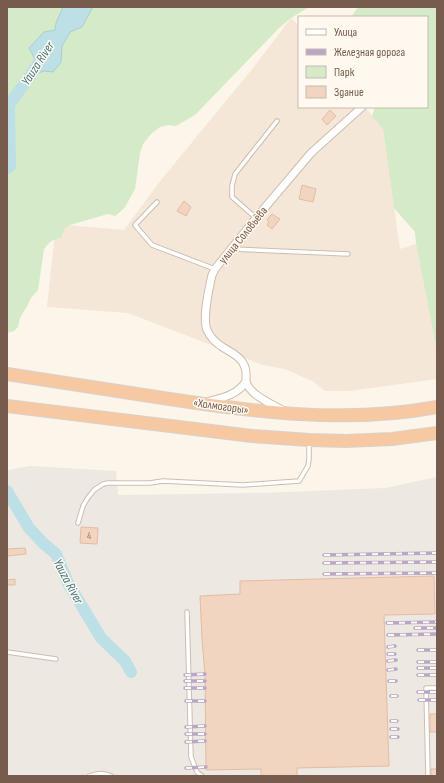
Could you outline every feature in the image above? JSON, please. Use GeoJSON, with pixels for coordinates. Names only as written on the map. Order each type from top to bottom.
{"type":"FeatureCollection","features":[{"type":"Feature","properties":{"kind":"highway","name":"«Холмогоры»"},"geometry":{"type":"LineString","coordinates":[[7,374],[262,412],[346,415],[392,414],[437,407]]}},
{"type":"Feature","properties":{"kind":"highway"},"geometry":{"type":"LineString","coordinates":[[7,406],[252,436],[309,440],[346,441],[392,439],[437,433]]}},
{"type":"Feature","properties":{"kind":"street","name":"улица Соловьёва"},"geometry":{"type":"LineString","coordinates":[[290,414],[259,397],[252,391],[246,381],[246,371],[243,362],[220,346],[207,330],[206,308],[212,275],[215,269],[256,218],[311,154],[361,108]]}},
{"type":"Feature","properties":{"kind":"street"},"geometry":{"type":"LineString","coordinates":[[201,404],[237,392],[244,386],[246,381]]}},
{"type":"Feature","properties":{"kind":"lane"},"geometry":{"type":"LineString","coordinates":[[256,218],[232,197],[232,186],[235,174],[278,121]]}},
{"type":"Feature","properties":{"kind":"lane"},"geometry":{"type":"LineString","coordinates":[[157,202],[135,225],[152,244],[215,269]]}},
{"type":"Feature","properties":{"kind":"lane"},"geometry":{"type":"LineString","coordinates":[[231,249],[348,254]]}},
{"type":"Feature","properties":{"kind":"lane"},"geometry":{"type":"LineString","coordinates":[[78,523],[83,506],[90,494],[98,486],[108,483],[163,482],[243,484],[298,481],[308,466],[309,440]]}},
{"type":"Feature","properties":{"kind":"lane"},"geometry":{"type":"LineString","coordinates":[[187,612],[191,757],[197,772],[202,776]]}},
{"type":"Feature","properties":{"kind":"lane"},"geometry":{"type":"LineString","coordinates":[[7,652],[56,659]]}},
{"type":"Feature","properties":{"kind":"lane"},"geometry":{"type":"LineString","coordinates":[[428,776],[426,688],[437,688]]}},
{"type":"Feature","properties":{"kind":"lane"},"geometry":{"type":"LineString","coordinates":[[89,776],[99,773],[108,774],[111,776]]}},
{"type":"Feature","properties":{"kind":"shaded area"},"geometry":{"type":"Polygon","coordinates":[[[291,18],[298,25],[298,108],[366,108],[383,129],[400,249],[416,244],[437,352],[437,379],[349,391],[325,391],[314,382],[285,369],[263,365],[128,313],[47,307],[56,224],[124,230],[161,180],[253,68],[291,18]]]}},
{"type":"Feature","properties":{"kind":"shaded area"},"geometry":{"type":"Polygon","coordinates":[[[30,466],[116,471],[118,495],[261,493],[385,488],[437,477],[437,776],[7,776],[7,471],[30,466]]]}},
{"type":"Feature","properties":{"kind":"green space"},"geometry":{"type":"Polygon","coordinates":[[[7,7],[63,7],[56,23],[55,30],[30,68],[31,76],[61,62],[62,46],[70,32],[82,27],[93,7],[309,7],[291,18],[279,28],[195,115],[176,126],[168,125],[160,127],[152,133],[143,144],[140,153],[135,189],[125,207],[119,213],[115,216],[108,214],[70,225],[64,229],[61,238],[53,240],[48,244],[44,249],[38,290],[31,298],[20,318],[18,327],[14,331],[7,333],[7,7]]]}},
{"type":"Feature","properties":{"kind":"green space"},"geometry":{"type":"Polygon","coordinates":[[[358,7],[437,7],[437,352],[415,232],[394,208],[383,129],[372,116],[375,108],[428,108],[428,16],[352,16],[358,7]]]}},
{"type":"Feature","properties":{"kind":"water"},"geometry":{"type":"Polygon","coordinates":[[[63,7],[93,7],[82,27],[70,32],[62,46],[61,62],[53,72],[44,71],[30,76],[30,69],[35,59],[29,48],[44,32],[55,30],[56,23],[63,7]]]}},
{"type":"Feature","properties":{"kind":"building"},"geometry":{"type":"Polygon","coordinates":[[[330,110],[336,116],[327,125],[322,119],[330,110]]]}},
{"type":"Feature","properties":{"kind":"building"},"geometry":{"type":"Polygon","coordinates":[[[302,185],[316,189],[313,202],[299,199],[302,185]]]}},
{"type":"Feature","properties":{"kind":"building"},"geometry":{"type":"Polygon","coordinates":[[[184,201],[191,207],[186,216],[177,211],[184,201]]]}},
{"type":"Feature","properties":{"kind":"building"},"geometry":{"type":"Polygon","coordinates":[[[272,214],[280,219],[272,229],[267,225],[269,222],[267,220],[272,214]]]}},
{"type":"Feature","properties":{"kind":"building"},"geometry":{"type":"Polygon","coordinates":[[[81,527],[98,528],[97,544],[80,543],[81,527]]]}},
{"type":"Feature","properties":{"kind":"building"},"geometry":{"type":"Polygon","coordinates":[[[25,548],[26,554],[8,556],[7,549],[25,548]]]}},
{"type":"Feature","properties":{"kind":"building"},"geometry":{"type":"Polygon","coordinates":[[[434,576],[435,614],[384,615],[389,766],[297,768],[297,776],[261,776],[261,769],[206,770],[205,674],[200,596],[240,594],[240,581],[434,576]]]}},
{"type":"Feature","properties":{"kind":"building"},"geometry":{"type":"Polygon","coordinates":[[[15,579],[15,585],[7,585],[7,580],[15,579]]]}},
{"type":"Feature","properties":{"kind":"building"},"geometry":{"type":"Polygon","coordinates":[[[430,714],[437,714],[437,732],[430,732],[430,714]]]}},
{"type":"Feature","properties":{"kind":"building"},"geometry":{"type":"Polygon","coordinates":[[[431,769],[437,769],[437,776],[431,776],[431,769]]]}},
{"type":"Feature","properties":{"kind":"waterway","name":"Yauza River"},"geometry":{"type":"LineString","coordinates":[[7,168],[10,166],[9,105],[39,62]]}},
{"type":"Feature","properties":{"kind":"waterway","name":"Yauza River"},"geometry":{"type":"LineString","coordinates":[[7,491],[29,528],[56,554],[68,583],[101,638],[125,661],[131,672]]}},
{"type":"Feature","properties":{"kind":"railway"},"geometry":{"type":"LineString","coordinates":[[324,555],[437,553]]}},
{"type":"Feature","properties":{"kind":"railway"},"geometry":{"type":"LineString","coordinates":[[324,563],[437,562]]}},
{"type":"Feature","properties":{"kind":"railway"},"geometry":{"type":"LineString","coordinates":[[324,574],[437,573]]}},
{"type":"Feature","properties":{"kind":"railway"},"geometry":{"type":"LineString","coordinates":[[387,623],[437,622]]}},
{"type":"Feature","properties":{"kind":"railway"},"geometry":{"type":"LineString","coordinates":[[415,628],[437,628]]}},
{"type":"Feature","properties":{"kind":"railway"},"geometry":{"type":"LineString","coordinates":[[388,635],[437,634]]}},
{"type":"Feature","properties":{"kind":"railway"},"geometry":{"type":"LineString","coordinates":[[388,647],[395,646]]}},
{"type":"Feature","properties":{"kind":"railway"},"geometry":{"type":"LineString","coordinates":[[418,650],[437,650]]}},
{"type":"Feature","properties":{"kind":"railway"},"geometry":{"type":"LineString","coordinates":[[388,654],[395,654]]}},
{"type":"Feature","properties":{"kind":"railway"},"geometry":{"type":"LineString","coordinates":[[388,661],[396,660]]}},
{"type":"Feature","properties":{"kind":"railway"},"geometry":{"type":"LineString","coordinates":[[418,662],[437,662]]}},
{"type":"Feature","properties":{"kind":"railway"},"geometry":{"type":"LineString","coordinates":[[418,668],[437,668]]}},
{"type":"Feature","properties":{"kind":"railway"},"geometry":{"type":"LineString","coordinates":[[388,670],[396,669]]}},
{"type":"Feature","properties":{"kind":"railway"},"geometry":{"type":"LineString","coordinates":[[185,675],[205,674]]}},
{"type":"Feature","properties":{"kind":"railway"},"geometry":{"type":"LineString","coordinates":[[418,675],[437,675]]}},
{"type":"Feature","properties":{"kind":"railway"},"geometry":{"type":"LineString","coordinates":[[185,681],[205,681]]}},
{"type":"Feature","properties":{"kind":"railway"},"geometry":{"type":"LineString","coordinates":[[389,681],[396,681]]}},
{"type":"Feature","properties":{"kind":"railway"},"geometry":{"type":"LineString","coordinates":[[185,688],[205,688]]}},
{"type":"Feature","properties":{"kind":"railway"},"geometry":{"type":"LineString","coordinates":[[418,692],[437,692]]}},
{"type":"Feature","properties":{"kind":"railway"},"geometry":{"type":"LineString","coordinates":[[391,696],[397,696]]}},
{"type":"Feature","properties":{"kind":"railway"},"geometry":{"type":"LineString","coordinates":[[419,700],[437,700]]}},
{"type":"Feature","properties":{"kind":"railway"},"geometry":{"type":"LineString","coordinates":[[186,701],[205,701]]}},
{"type":"Feature","properties":{"kind":"railway"},"geometry":{"type":"LineString","coordinates":[[391,721],[397,721]]}},
{"type":"Feature","properties":{"kind":"railway"},"geometry":{"type":"LineString","coordinates":[[186,727],[205,726]]}},
{"type":"Feature","properties":{"kind":"railway"},"geometry":{"type":"LineString","coordinates":[[391,729],[398,729]]}},
{"type":"Feature","properties":{"kind":"railway"},"geometry":{"type":"LineString","coordinates":[[186,734],[205,734]]}},
{"type":"Feature","properties":{"kind":"railway"},"geometry":{"type":"LineString","coordinates":[[391,737],[398,737]]}},
{"type":"Feature","properties":{"kind":"railway"},"geometry":{"type":"LineString","coordinates":[[186,742],[205,741]]}},
{"type":"Feature","properties":{"kind":"railway"},"geometry":{"type":"LineString","coordinates":[[186,768],[206,767]]}}]}
